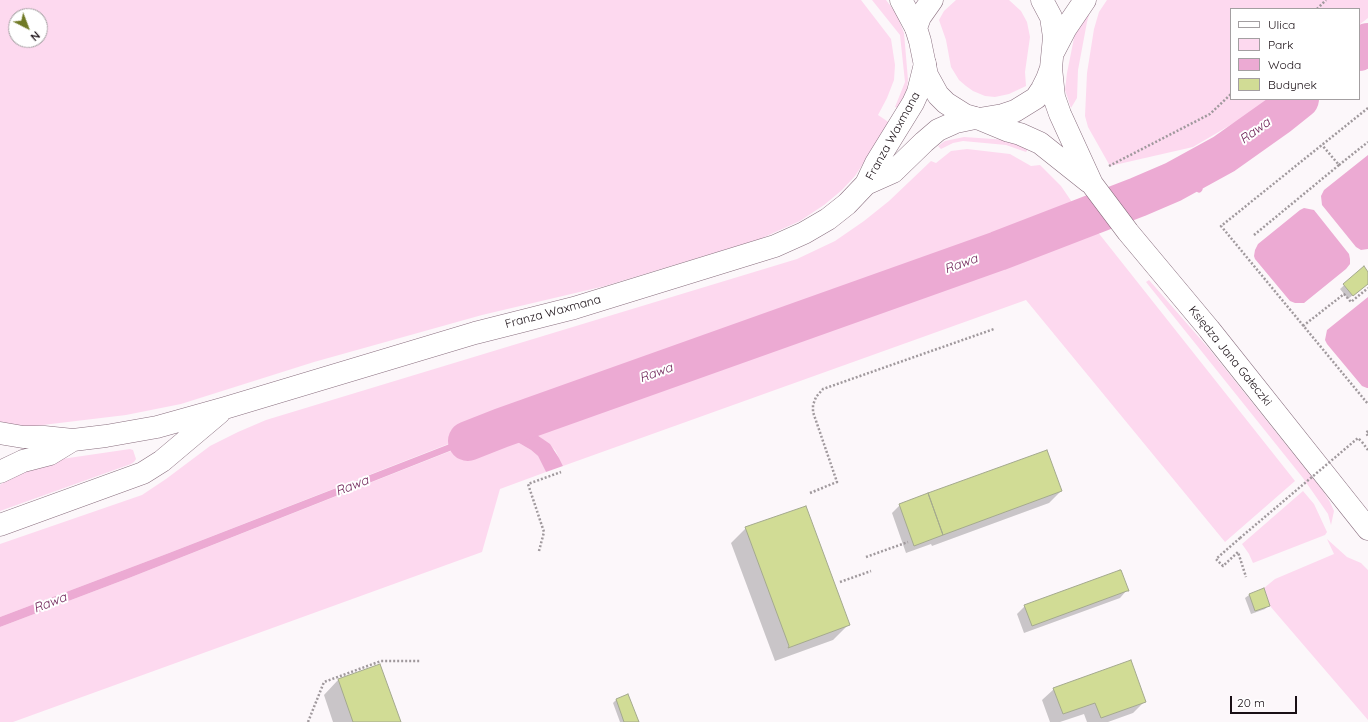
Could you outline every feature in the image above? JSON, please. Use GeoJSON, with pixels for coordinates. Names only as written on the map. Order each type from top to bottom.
{"type":"FeatureCollection","features":[{"type":"Feature","properties":{"kind":"street"},"geometry":{"type":"LineString","coordinates":[[901,0],[916,28]]}},
{"type":"Feature","properties":{"kind":"street"},"geometry":{"type":"LineString","coordinates":[[916,28],[920,17],[932,0]]}},
{"type":"Feature","properties":{"kind":"street"},"geometry":{"type":"LineString","coordinates":[[1042,0],[1053,27],[1051,63]]}},
{"type":"Feature","properties":{"kind":"street"},"geometry":{"type":"LineString","coordinates":[[1051,63],[1066,28],[1086,0]]}},
{"type":"Feature","properties":{"kind":"street","name":"Księdza Jana Gałeczki"},"geometry":{"type":"LineString","coordinates":[[916,28],[927,75],[938,95],[955,109],[977,119],[1020,134],[1040,144],[1092,184]]}},
{"type":"Feature","properties":{"kind":"street","name":"Księdza Jana Gałeczki"},"geometry":{"type":"LineString","coordinates":[[1051,63],[1054,97],[1060,114],[1092,184],[1128,232],[1209,329],[1368,528]]}},
{"type":"Feature","properties":{"kind":"street","name":"Franza Waxmana"},"geometry":{"type":"LineString","coordinates":[[866,184],[893,172],[938,130],[956,122],[1003,115],[1015,111],[1036,98],[1048,79],[1051,63]]}},
{"type":"Feature","properties":{"kind":"street","name":"Franza Waxmana"},"geometry":{"type":"LineString","coordinates":[[73,440],[106,436],[156,426],[225,408],[467,336],[574,308],[764,250],[804,233],[828,219],[847,204],[866,184],[876,163],[913,103],[918,92],[925,64]]}},
{"type":"Feature","properties":{"kind":"street"},"geometry":{"type":"LineString","coordinates":[[0,525],[143,473],[162,461],[225,408]]}},
{"type":"Feature","properties":{"kind":"street"},"geometry":{"type":"LineString","coordinates":[[0,433],[23,437],[44,437],[73,440]]}},
{"type":"Feature","properties":{"kind":"street"},"geometry":{"type":"LineString","coordinates":[[0,472],[23,461],[50,454],[73,440]]}},
{"type":"Feature","properties":{"kind":"path"},"geometry":{"type":"LineString","coordinates":[[1318,8],[1326,0]]}},
{"type":"Feature","properties":{"kind":"path"},"geometry":{"type":"LineString","coordinates":[[1106,167],[1210,114],[1230,95]]}},
{"type":"Feature","properties":{"kind":"path"},"geometry":{"type":"LineString","coordinates":[[1368,108],[1221,226],[1368,404]]}},
{"type":"Feature","properties":{"kind":"path"},"geometry":{"type":"LineString","coordinates":[[1254,235],[1368,142]]}},
{"type":"Feature","properties":{"kind":"path"},"geometry":{"type":"LineString","coordinates":[[1322,145],[1338,165]]}},
{"type":"Feature","properties":{"kind":"path"},"geometry":{"type":"LineString","coordinates":[[1303,326],[1344,294],[1351,302],[1368,288]]}},
{"type":"Feature","properties":{"kind":"path"},"geometry":{"type":"LineString","coordinates":[[810,493],[837,482],[813,412],[813,405],[816,397],[823,389],[994,328]]}},
{"type":"Feature","properties":{"kind":"path"},"geometry":{"type":"LineString","coordinates":[[1368,431],[1366,433],[1368,436]]}},
{"type":"Feature","properties":{"kind":"path"},"geometry":{"type":"LineString","coordinates":[[1246,577],[1238,552],[1222,566],[1216,559],[1358,438],[1368,450]]}},
{"type":"Feature","properties":{"kind":"path"},"geometry":{"type":"LineString","coordinates":[[539,551],[544,532],[528,484],[561,472]]}},
{"type":"Feature","properties":{"kind":"path"},"geometry":{"type":"LineString","coordinates":[[866,557],[908,542]]}},
{"type":"Feature","properties":{"kind":"path"},"geometry":{"type":"LineString","coordinates":[[840,582],[871,571]]}},
{"type":"Feature","properties":{"kind":"path"},"geometry":{"type":"LineString","coordinates":[[308,722],[324,682],[381,661],[420,661]]}},
{"type":"Feature","properties":{"kind":"green space"},"geometry":{"type":"Polygon","coordinates":[[[0,0],[861,0],[891,39],[895,65],[894,80],[878,115],[890,123],[855,176],[842,190],[824,205],[800,221],[760,239],[605,286],[482,315],[314,362],[181,404],[126,415],[26,427],[0,424],[0,0]]]}},
{"type":"Feature","properties":{"kind":"green space"},"geometry":{"type":"Polygon","coordinates":[[[872,0],[886,0],[896,13],[904,33],[908,80],[907,89],[898,108],[895,107],[905,82],[900,35],[872,0]]]}},
{"type":"Feature","properties":{"kind":"green space"},"geometry":{"type":"Polygon","coordinates":[[[956,0],[1009,0],[1021,11],[1027,22],[1030,37],[1025,72],[1026,86],[1009,94],[995,97],[985,96],[973,91],[959,80],[951,67],[946,40],[939,20],[944,11],[956,0]]]}},
{"type":"Feature","properties":{"kind":"green space"},"geometry":{"type":"Polygon","coordinates":[[[1107,0],[1368,0],[1368,18],[1360,24],[1360,8],[1230,8],[1230,100],[1267,100],[1251,113],[1193,147],[1110,166],[1088,127],[1085,116],[1087,73],[1094,29],[1099,12],[1107,0]]]}},
{"type":"Feature","properties":{"kind":"green space"},"geometry":{"type":"Polygon","coordinates":[[[1092,5],[1087,22],[1078,70],[1077,98],[1071,108],[1065,90],[1075,33],[1092,5]]]}},
{"type":"Feature","properties":{"kind":"green space"},"geometry":{"type":"Polygon","coordinates":[[[964,137],[1008,140],[1028,149],[1026,152],[1006,145],[963,141],[953,143],[941,149],[938,146],[945,141],[964,137]]]}},
{"type":"Feature","properties":{"kind":"green space"},"geometry":{"type":"Polygon","coordinates":[[[967,149],[1010,154],[1031,166],[1040,165],[1061,186],[1076,208],[1038,226],[802,318],[568,399],[479,432],[0,617],[0,544],[142,495],[210,446],[266,420],[797,259],[835,241],[864,221],[889,201],[931,161],[936,163],[951,151],[967,149]]]}},
{"type":"Feature","properties":{"kind":"green space"},"geometry":{"type":"Polygon","coordinates":[[[1093,226],[1295,481],[1225,542],[1026,300],[563,466],[555,450],[534,432],[548,419],[790,336],[1093,226]]]}},
{"type":"Feature","properties":{"kind":"green space"},"geometry":{"type":"Polygon","coordinates":[[[1149,280],[1210,350],[1323,491],[1334,511],[1331,525],[1328,514],[1303,478],[1146,282],[1149,280]]]}},
{"type":"Feature","properties":{"kind":"green space"},"geometry":{"type":"Polygon","coordinates":[[[481,439],[483,444],[508,439],[519,443],[538,456],[546,472],[500,489],[482,552],[13,722],[0,722],[0,627],[129,578],[481,439]]]}},
{"type":"Feature","properties":{"kind":"green space"},"geometry":{"type":"Polygon","coordinates":[[[130,449],[133,450],[136,459],[131,464],[0,511],[0,485],[14,473],[48,461],[130,449]]]}},
{"type":"Feature","properties":{"kind":"green space"},"geometry":{"type":"Polygon","coordinates":[[[1303,491],[1314,504],[1327,532],[1325,535],[1253,563],[1242,544],[1303,491]]]}},
{"type":"Feature","properties":{"kind":"green space"},"geometry":{"type":"Polygon","coordinates":[[[1327,539],[1347,557],[1361,563],[1368,570],[1368,720],[1270,606],[1264,588],[1275,579],[1334,554],[1327,539]]]}},
{"type":"Feature","properties":{"kind":"water"},"geometry":{"type":"Polygon","coordinates":[[[1368,155],[1368,249],[1361,250],[1356,247],[1322,205],[1321,196],[1324,190],[1368,155]]]}},
{"type":"Feature","properties":{"kind":"water"},"geometry":{"type":"Polygon","coordinates":[[[1304,208],[1314,210],[1349,254],[1350,264],[1346,269],[1304,303],[1295,303],[1290,301],[1254,256],[1258,244],[1304,208]]]}},
{"type":"Feature","properties":{"kind":"water"},"geometry":{"type":"Polygon","coordinates":[[[1368,297],[1367,388],[1362,386],[1325,340],[1327,330],[1368,297]]]}},
{"type":"Feature","properties":{"kind":"water"},"geometry":{"type":"Polygon","coordinates":[[[514,419],[550,444],[563,466],[546,472],[538,456],[519,443],[508,439],[483,444],[480,439],[129,578],[0,627],[0,617],[514,419]]]}},
{"type":"Feature","properties":{"kind":"building"},"geometry":{"type":"Polygon","coordinates":[[[1364,266],[1368,272],[1368,284],[1353,296],[1343,284],[1364,266]]]}},
{"type":"Feature","properties":{"kind":"building"},"geometry":{"type":"Polygon","coordinates":[[[1047,450],[1062,491],[943,535],[928,493],[1047,450]]]}},
{"type":"Feature","properties":{"kind":"building"},"geometry":{"type":"Polygon","coordinates":[[[928,493],[943,535],[914,546],[899,504],[928,493]]]}},
{"type":"Feature","properties":{"kind":"building"},"geometry":{"type":"Polygon","coordinates":[[[806,506],[850,625],[788,648],[789,646],[745,527],[806,506]]]}},
{"type":"Feature","properties":{"kind":"building"},"geometry":{"type":"Polygon","coordinates":[[[1120,570],[1129,591],[1032,626],[1024,605],[1120,570]]]}},
{"type":"Feature","properties":{"kind":"building"},"geometry":{"type":"Polygon","coordinates":[[[1264,588],[1270,606],[1255,611],[1249,594],[1264,588]]]}},
{"type":"Feature","properties":{"kind":"building"},"geometry":{"type":"Polygon","coordinates":[[[1131,660],[1146,702],[1101,718],[1095,703],[1063,714],[1053,688],[1131,660]]]}},
{"type":"Feature","properties":{"kind":"building"},"geometry":{"type":"Polygon","coordinates":[[[380,664],[401,722],[353,722],[338,679],[380,664]]]}},
{"type":"Feature","properties":{"kind":"building"},"geometry":{"type":"Polygon","coordinates":[[[628,694],[639,722],[624,722],[616,699],[628,694]]]}},
{"type":"Feature","properties":{"kind":"waterway","name":"Rawa"},"geometry":{"type":"LineString","coordinates":[[1360,50],[1368,43]]}},
{"type":"Feature","properties":{"kind":"waterway","name":"Rawa"},"geometry":{"type":"LineString","coordinates":[[468,441],[998,251],[1138,197],[1173,182],[1224,154],[1298,100]]}},
{"type":"Feature","properties":{"kind":"waterway"},"geometry":{"type":"LineString","coordinates":[[1173,182],[1178,181],[1187,183],[1199,189]]}}]}
